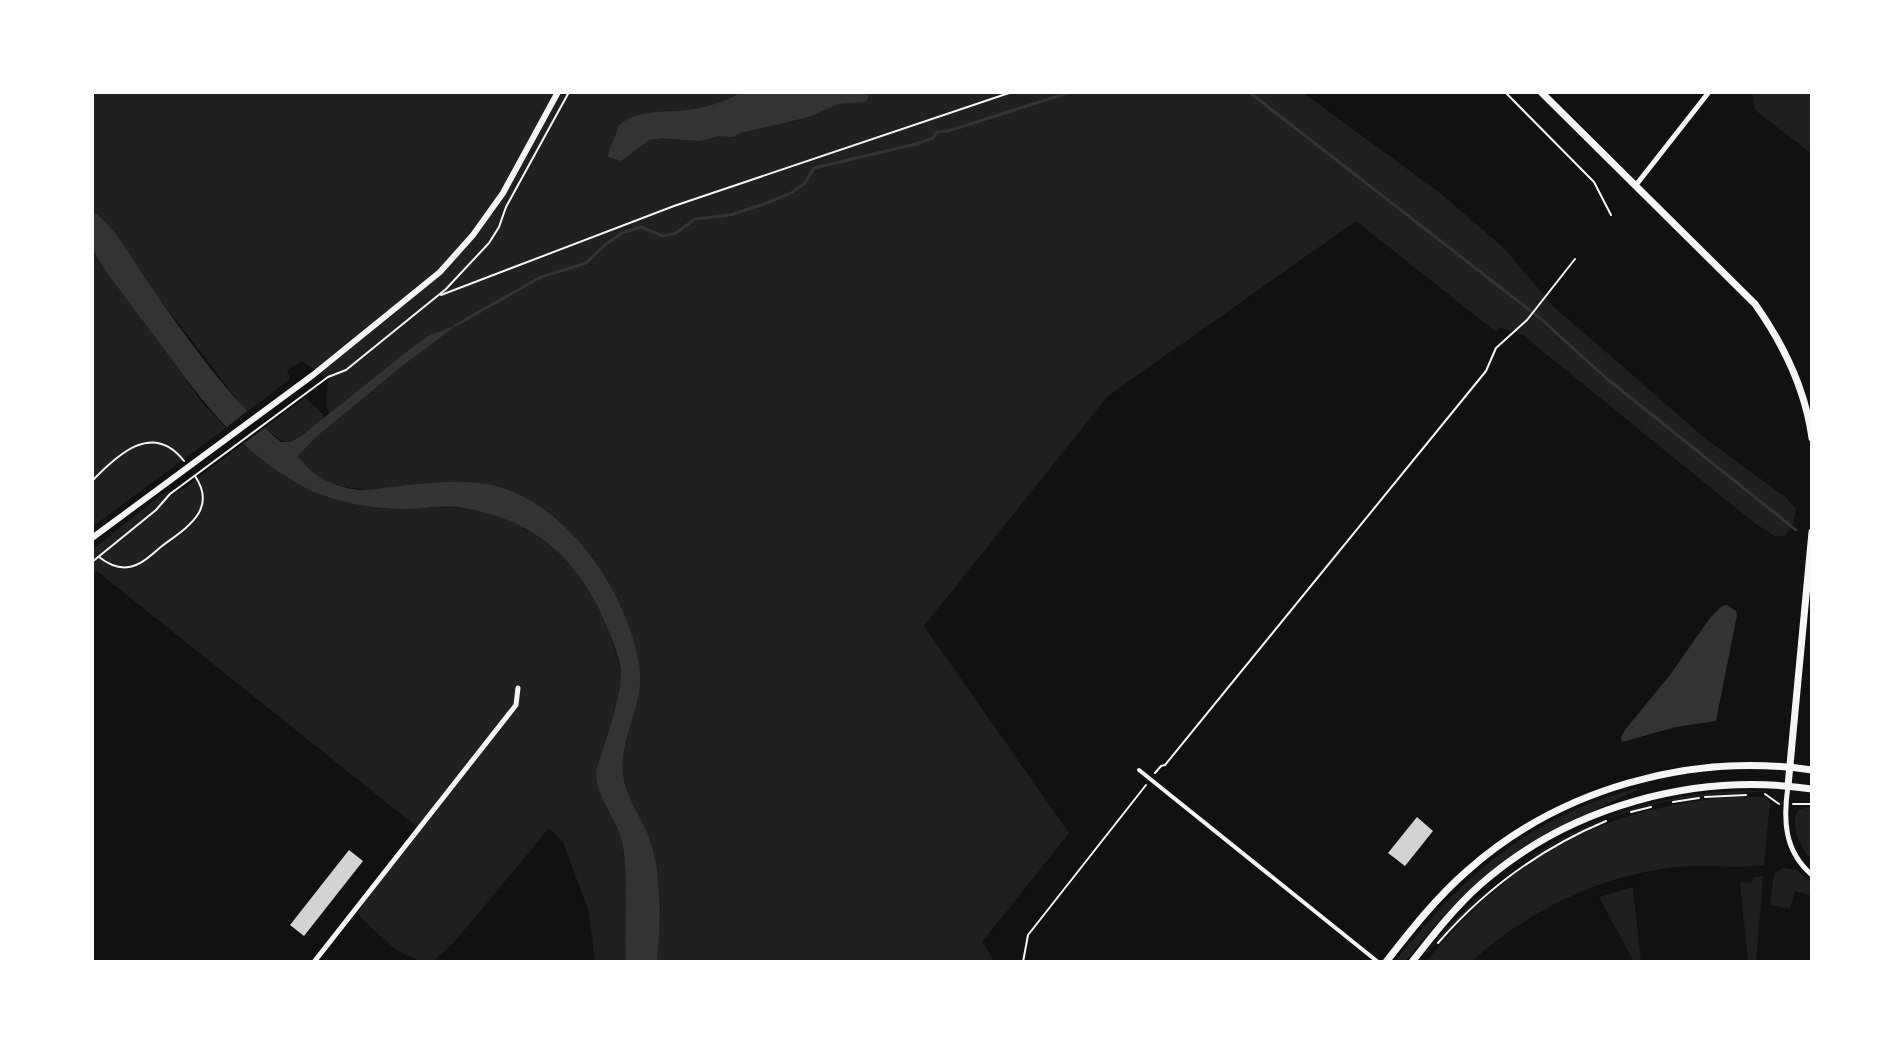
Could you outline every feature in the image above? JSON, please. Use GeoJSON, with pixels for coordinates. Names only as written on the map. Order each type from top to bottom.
{"type":"FeatureCollection","features":[{"type":"Feature","properties":{"kind":"main road"},"geometry":{"type":"LineString","coordinates":[[1541,92],[1755,304],[1776,334],[1792,366],[1811,422],[1812,438]]}},
{"type":"Feature","properties":{"kind":"main road"},"geometry":{"type":"LineString","coordinates":[[1788,786],[1812,532]]}},
{"type":"Feature","properties":{"kind":"main road"},"geometry":{"type":"LineString","coordinates":[[1386,962],[1421,918],[1466,871],[1526,828],[1558,810],[1603,790],[1675,772],[1754,766],[1812,770]]}},
{"type":"Feature","properties":{"kind":"main road"},"geometry":{"type":"LineString","coordinates":[[1412,962],[1481,884],[1568,827],[1609,809],[1686,790],[1726,785],[1812,789]]}},
{"type":"Feature","properties":{"kind":"street"},"geometry":{"type":"LineString","coordinates":[[92,538],[313,375],[440,272],[473,235],[509,183],[558,92]]}},
{"type":"Feature","properties":{"kind":"street"},"geometry":{"type":"LineString","coordinates":[[1636,185],[1709,92]]}},
{"type":"Feature","properties":{"kind":"street"},"geometry":{"type":"LineString","coordinates":[[314,962],[516,705],[518,688]]}},
{"type":"Feature","properties":{"kind":"street"},"geometry":{"type":"LineString","coordinates":[[1139,770],[1378,962]]}},
{"type":"Feature","properties":{"kind":"street"},"geometry":{"type":"LineString","coordinates":[[1788,786],[1784,813],[1789,844],[1801,865],[1812,875]]}},
{"type":"Feature","properties":{"kind":"path"},"geometry":{"type":"LineString","coordinates":[[92,562],[176,490],[320,383],[346,370],[439,296],[489,243],[569,92]]}},
{"type":"Feature","properties":{"kind":"path"},"geometry":{"type":"LineString","coordinates":[[439,296],[674,206],[1012,92]]}},
{"type":"Feature","properties":{"kind":"path"},"geometry":{"type":"LineString","coordinates":[[1505,92],[1594,182],[1611,215]]}},
{"type":"Feature","properties":{"kind":"path"},"geometry":{"type":"LineString","coordinates":[[1023,962],[1028,935],[1161,766],[1165,765],[1486,371],[1496,348],[1527,320],[1575,259]]}},
{"type":"Feature","properties":{"kind":"path"},"geometry":{"type":"LineString","coordinates":[[1763,794],[1780,804]]}},
{"type":"Feature","properties":{"kind":"path"},"geometry":{"type":"LineString","coordinates":[[1671,802],[1748,795]]}},
{"type":"Feature","properties":{"kind":"path"},"geometry":{"type":"LineString","coordinates":[[1792,804],[1812,804]]}},
{"type":"Feature","properties":{"kind":"path"},"geometry":{"type":"LineString","coordinates":[[1624,814],[1652,807]]}},
{"type":"Feature","properties":{"kind":"path"},"geometry":{"type":"LineString","coordinates":[[1438,944],[1473,906],[1519,867],[1581,831],[1615,817]]}},
{"type":"Feature","properties":{"kind":"shaded area"},"geometry":{"type":"Polygon","coordinates":[[[92,92],[1302,92],[1440,193],[1505,249],[1553,306],[1707,440],[1784,496],[1796,509],[1793,524],[1785,536],[1774,536],[1748,518],[1524,336],[1499,328],[1496,332],[1356,221],[1108,396],[924,626],[1069,833],[982,942],[992,962],[657,962],[658,877],[629,800],[623,773],[625,744],[638,686],[637,654],[616,595],[599,566],[555,518],[529,500],[500,487],[447,482],[376,489],[353,488],[332,483],[313,473],[298,456],[350,397],[330,413],[326,406],[328,380],[302,361],[287,370],[290,379],[247,412],[149,285],[111,230],[92,211],[92,92]]]}},
{"type":"Feature","properties":{"kind":"shaded area"},"geometry":{"type":"Polygon","coordinates":[[[742,92],[869,92],[864,102],[838,104],[809,117],[733,137],[719,136],[700,141],[649,140],[621,161],[608,157],[619,125],[627,119],[646,113],[707,106],[742,92]]]}},
{"type":"Feature","properties":{"kind":"shaded area"},"geometry":{"type":"Polygon","coordinates":[[[1752,92],[1812,92],[1812,154],[1755,110],[1752,92]]]}},
{"type":"Feature","properties":{"kind":"shaded area"},"geometry":{"type":"Polygon","coordinates":[[[92,211],[117,235],[210,368],[244,407],[281,442],[290,442],[301,436],[430,335],[457,325],[402,366],[316,437],[298,456],[317,475],[350,489],[471,482],[516,493],[543,509],[568,530],[590,555],[624,613],[640,672],[638,697],[624,748],[623,774],[630,798],[648,835],[656,866],[660,914],[657,962],[626,962],[623,847],[599,791],[596,771],[614,712],[621,671],[606,625],[582,580],[549,544],[507,520],[457,507],[397,509],[344,502],[308,489],[262,460],[207,405],[101,264],[92,247],[92,211]]]}},
{"type":"Feature","properties":{"kind":"shaded area"},"geometry":{"type":"Polygon","coordinates":[[[92,251],[205,406],[226,428],[92,527],[92,251]]]}},
{"type":"Feature","properties":{"kind":"shaded area"},"geometry":{"type":"Polygon","coordinates":[[[305,398],[323,414],[323,419],[301,436],[286,443],[264,428],[305,398]]]}},
{"type":"Feature","properties":{"kind":"shaded area"},"geometry":{"type":"Polygon","coordinates":[[[243,444],[300,483],[340,500],[384,508],[462,508],[493,514],[535,534],[569,563],[582,580],[604,620],[621,673],[614,712],[596,771],[599,791],[623,847],[626,962],[595,962],[589,912],[563,842],[549,828],[456,940],[433,962],[412,958],[394,947],[358,912],[417,827],[97,571],[92,575],[92,550],[161,495],[174,488],[178,492],[243,444]]]}},
{"type":"Feature","properties":{"kind":"shaded area"},"geometry":{"type":"Polygon","coordinates":[[[1727,605],[1737,615],[1716,721],[1676,727],[1622,742],[1625,730],[1670,675],[1710,618],[1727,605]]]}},
{"type":"Feature","properties":{"kind":"shaded area"},"geometry":{"type":"Polygon","coordinates":[[[1637,788],[1567,824],[1509,859],[1457,903],[1405,962],[1394,962],[1446,903],[1500,854],[1563,815],[1637,788]]]}},
{"type":"Feature","properties":{"kind":"shaded area"},"geometry":{"type":"Polygon","coordinates":[[[1771,791],[1662,802],[1609,818],[1667,800],[1717,793],[1771,791]]]}},
{"type":"Feature","properties":{"kind":"shaded area"},"geometry":{"type":"Polygon","coordinates":[[[1731,797],[1764,797],[1770,801],[1764,865],[1677,867],[1621,878],[1566,898],[1541,912],[1471,962],[1426,962],[1490,894],[1524,867],[1560,845],[1598,827],[1639,813],[1731,797]]]}},
{"type":"Feature","properties":{"kind":"shaded area"},"geometry":{"type":"Polygon","coordinates":[[[1812,806],[1812,861],[1800,843],[1795,823],[1798,810],[1812,806]]]}},
{"type":"Feature","properties":{"kind":"shaded area"},"geometry":{"type":"Polygon","coordinates":[[[1602,820],[1572,834],[1524,862],[1574,832],[1602,820]]]}},
{"type":"Feature","properties":{"kind":"shaded area"},"geometry":{"type":"Polygon","coordinates":[[[1784,868],[1797,870],[1812,882],[1812,896],[1795,891],[1790,908],[1770,905],[1774,873],[1784,868]]]}},
{"type":"Feature","properties":{"kind":"shaded area"},"geometry":{"type":"Polygon","coordinates":[[[1763,876],[1756,962],[1748,962],[1740,883],[1752,882],[1753,877],[1763,876]]]}},
{"type":"Feature","properties":{"kind":"shaded area"},"geometry":{"type":"Polygon","coordinates":[[[1633,887],[1641,962],[1634,962],[1599,897],[1633,887]]]}},
{"type":"Feature","properties":{"kind":"shaded area"},"geometry":{"type":"Polygon","coordinates":[[[1485,892],[1418,962],[1453,922],[1485,892]]]}},
{"type":"Feature","properties":{"kind":"pier"},"geometry":{"type":"Polygon","coordinates":[[[250,409],[267,426],[240,446],[223,430],[250,409]]]}},
{"type":"Feature","properties":{"kind":"building"},"geometry":{"type":"Polygon","coordinates":[[[1417,817],[1433,831],[1405,866],[1388,853],[1417,817]]]}},
{"type":"Feature","properties":{"kind":"building"},"geometry":{"type":"Polygon","coordinates":[[[349,850],[363,861],[304,936],[290,925],[349,850]]]}},
{"type":"Feature","properties":{"kind":"waterway"},"geometry":{"type":"LineString","coordinates":[[456,325],[541,277],[586,263],[622,233],[641,227],[663,236],[676,233],[695,219],[730,215],[791,193],[805,183],[814,168],[916,144],[933,138],[937,132],[1071,92]]}},
{"type":"Feature","properties":{"kind":"waterway"},"geometry":{"type":"LineString","coordinates":[[1249,92],[1541,319],[1606,378],[1796,530]]}}]}
